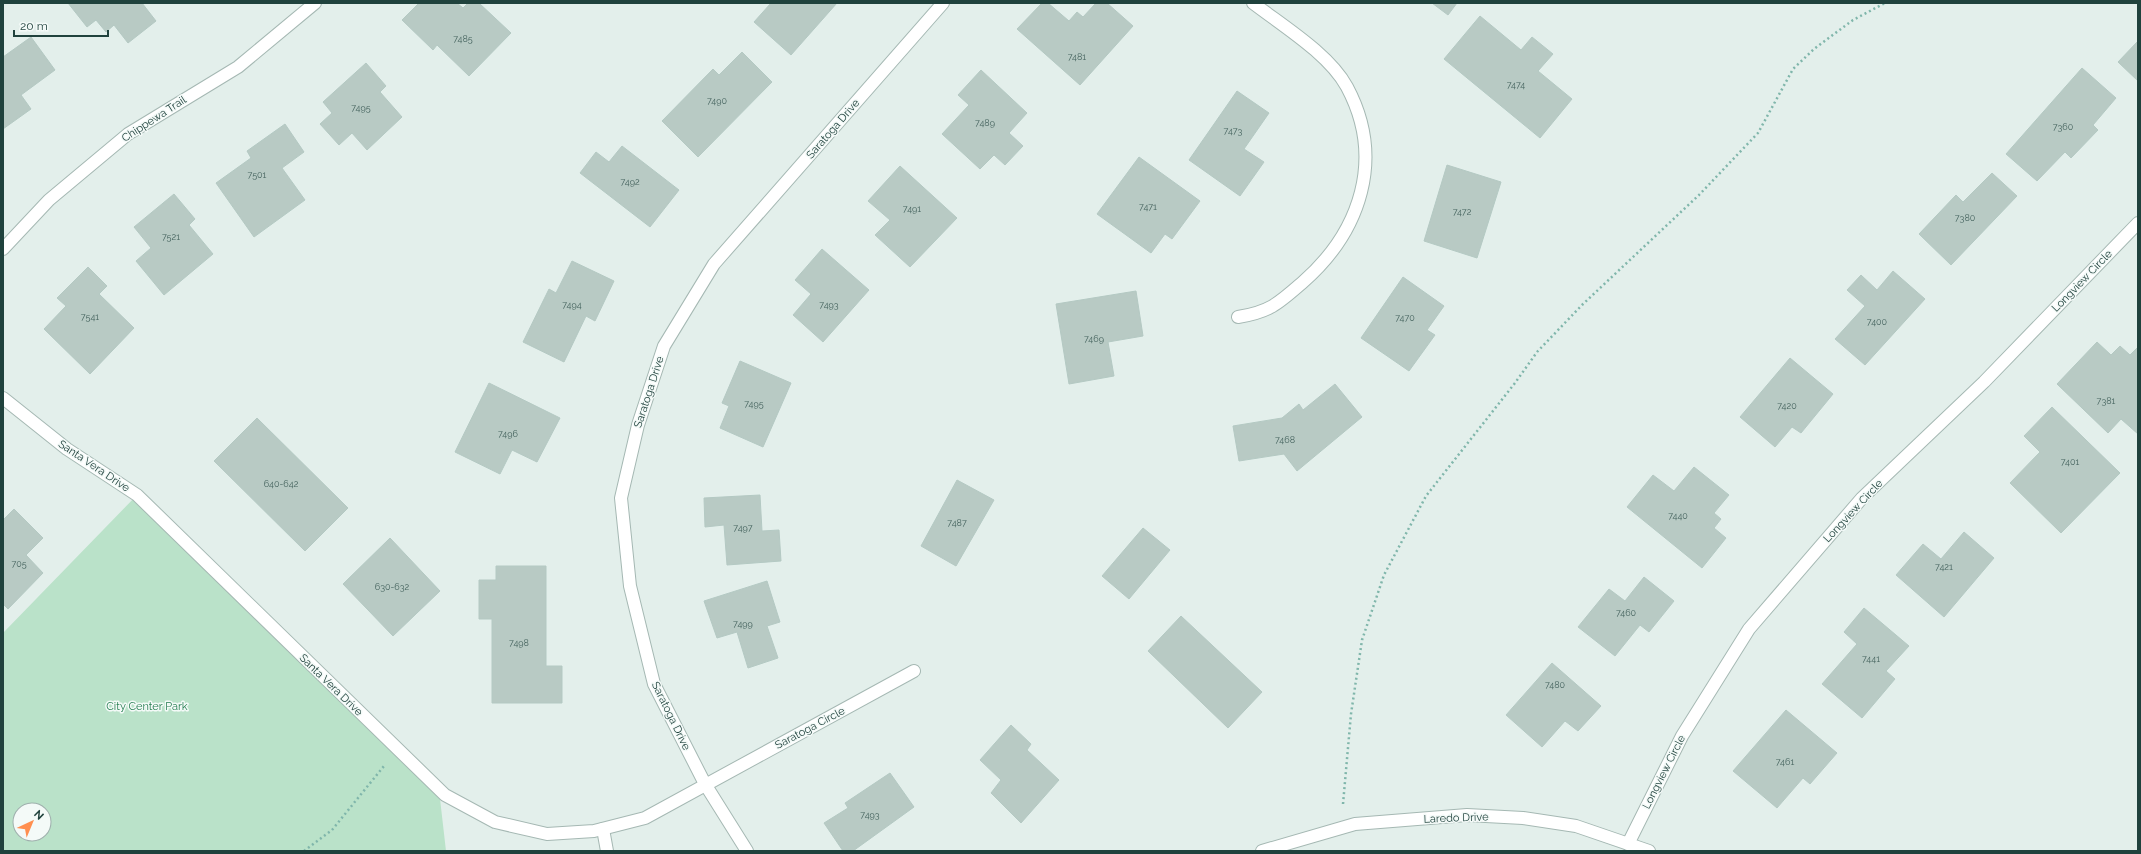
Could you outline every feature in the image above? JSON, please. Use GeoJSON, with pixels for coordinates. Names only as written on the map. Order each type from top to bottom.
{"type":"FeatureCollection","features":[{"type":"Feature","properties":{"kind":"street","name":"Chippewa Trail"},"geometry":{"type":"LineString","coordinates":[[3,248],[49,200],[128,134],[238,67],[315,3]]}},
{"type":"Feature","properties":{"kind":"street","name":"Saratoga Drive"},"geometry":{"type":"LineString","coordinates":[[747,851],[705,784],[654,684],[630,586],[621,498],[638,425],[664,346],[714,264],[943,3]]}},
{"type":"Feature","properties":{"kind":"street"},"geometry":{"type":"LineString","coordinates":[[1238,317],[1258,314],[1277,305],[1326,260],[1339,242],[1358,205],[1364,177],[1366,150],[1359,114],[1346,86],[1331,63],[1253,3]]}},
{"type":"Feature","properties":{"kind":"street","name":"Longview Circle"},"geometry":{"type":"LineString","coordinates":[[1628,844],[1682,736],[1749,629],[1862,498],[1984,382],[2138,223]]}},
{"type":"Feature","properties":{"kind":"street","name":"Santa Vera Drive"},"geometry":{"type":"LineString","coordinates":[[3,398],[67,449],[137,495],[396,750],[445,795],[495,822],[547,834],[594,832],[645,818],[705,784]]}},
{"type":"Feature","properties":{"kind":"street","name":"Saratoga Circle"},"geometry":{"type":"LineString","coordinates":[[705,784],[914,671]]}},
{"type":"Feature","properties":{"kind":"street","name":"Laredo Drive"},"geometry":{"type":"LineString","coordinates":[[1262,851],[1355,824],[1467,815],[1522,818],[1576,826],[1649,851]]}},
{"type":"Feature","properties":{"kind":"street"},"geometry":{"type":"LineString","coordinates":[[603,829],[607,851]]}},
{"type":"Feature","properties":{"kind":"path"},"geometry":{"type":"LineString","coordinates":[[1341,828],[1351,714],[1362,640],[1384,575],[1426,496],[1515,383],[1537,352],[1582,304],[1699,196],[1758,133],[1793,69],[1814,49],[1853,20],[1885,3]]}},
{"type":"Feature","properties":{"kind":"path"},"geometry":{"type":"LineString","coordinates":[[304,851],[332,830],[396,750]]}},
{"type":"Feature","properties":{"kind":"green space","name":"City Center Park"},"geometry":{"type":"Polygon","coordinates":[[[137,495],[439,790],[446,851],[3,851],[3,633],[137,495]]]}},
{"type":"Feature","properties":{"kind":"building"},"geometry":{"type":"Polygon","coordinates":[[[68,3],[142,3],[156,21],[128,43],[114,25],[106,32],[96,20],[87,27],[68,3]]]}},
{"type":"Feature","properties":{"kind":"building"},"geometry":{"type":"Polygon","coordinates":[[[419,3],[457,3],[463,8],[468,3],[479,3],[511,33],[469,76],[437,45],[433,50],[402,20],[419,3]]]}},
{"type":"Feature","properties":{"kind":"building"},"geometry":{"type":"Polygon","coordinates":[[[771,3],[837,3],[791,55],[754,22],[771,3]]]}},
{"type":"Feature","properties":{"kind":"building"},"geometry":{"type":"Polygon","coordinates":[[[1042,3],[1048,3],[1069,21],[1077,12],[1083,17],[1096,3],[1107,3],[1133,26],[1080,85],[1017,29],[1042,3]]]}},
{"type":"Feature","properties":{"kind":"building"},"geometry":{"type":"Polygon","coordinates":[[[1432,3],[1457,3],[1448,15],[1432,3]]]}},
{"type":"Feature","properties":{"kind":"building"},"geometry":{"type":"Polygon","coordinates":[[[1480,16],[1521,50],[1532,37],[1553,54],[1538,71],[1572,99],[1540,138],[1444,59],[1480,16]]]}},
{"type":"Feature","properties":{"kind":"building"},"geometry":{"type":"Polygon","coordinates":[[[31,37],[55,70],[21,95],[31,109],[3,129],[3,57],[31,37]]]}},
{"type":"Feature","properties":{"kind":"building"},"geometry":{"type":"Polygon","coordinates":[[[2138,41],[2138,81],[2118,62],[2138,41]]]}},
{"type":"Feature","properties":{"kind":"building"},"geometry":{"type":"Polygon","coordinates":[[[742,52],[772,82],[698,157],[662,121],[713,69],[719,75],[742,52]]]}},
{"type":"Feature","properties":{"kind":"building"},"geometry":{"type":"Polygon","coordinates":[[[366,63],[386,86],[380,92],[402,117],[367,150],[352,133],[339,145],[320,124],[332,113],[323,102],[366,63]]]}},
{"type":"Feature","properties":{"kind":"building"},"geometry":{"type":"Polygon","coordinates":[[[2082,68],[2116,98],[2093,125],[2098,130],[2071,158],[2065,152],[2037,181],[2006,154],[2082,68]]]}},
{"type":"Feature","properties":{"kind":"building"},"geometry":{"type":"Polygon","coordinates":[[[981,70],[1027,113],[1009,133],[1023,146],[1005,165],[994,155],[980,169],[942,134],[969,105],[958,95],[981,70]]]}},
{"type":"Feature","properties":{"kind":"building"},"geometry":{"type":"Polygon","coordinates":[[[1237,91],[1269,113],[1244,149],[1264,162],[1240,196],[1189,160],[1237,91]]]}},
{"type":"Feature","properties":{"kind":"building"},"geometry":{"type":"Polygon","coordinates":[[[285,124],[304,152],[282,168],[305,200],[254,237],[216,183],[251,158],[247,151],[285,124]]]}},
{"type":"Feature","properties":{"kind":"building"},"geometry":{"type":"Polygon","coordinates":[[[622,146],[679,190],[650,227],[580,173],[596,152],[609,162],[622,146]]]}},
{"type":"Feature","properties":{"kind":"building"},"geometry":{"type":"Polygon","coordinates":[[[1139,157],[1200,201],[1172,239],[1165,234],[1151,253],[1097,214],[1139,157]]]}},
{"type":"Feature","properties":{"kind":"building"},"geometry":{"type":"Polygon","coordinates":[[[1447,165],[1501,182],[1477,258],[1424,241],[1447,165]]]}},
{"type":"Feature","properties":{"kind":"building"},"geometry":{"type":"Polygon","coordinates":[[[900,166],[957,218],[910,267],[875,235],[890,220],[868,201],[900,166]]]}},
{"type":"Feature","properties":{"kind":"building"},"geometry":{"type":"Polygon","coordinates":[[[1992,173],[2017,196],[1951,265],[1919,234],[1956,195],[1963,202],[1992,173]]]}},
{"type":"Feature","properties":{"kind":"building"},"geometry":{"type":"Polygon","coordinates":[[[174,194],[195,219],[189,225],[213,254],[164,295],[136,261],[151,248],[134,227],[174,194]]]}},
{"type":"Feature","properties":{"kind":"building"},"geometry":{"type":"Polygon","coordinates":[[[822,249],[869,290],[823,342],[793,315],[811,294],[795,280],[822,249]]]}},
{"type":"Feature","properties":{"kind":"building"},"geometry":{"type":"Polygon","coordinates":[[[572,261],[614,281],[595,321],[586,316],[564,362],[523,342],[549,289],[556,293],[572,261]]]}},
{"type":"Feature","properties":{"kind":"building"},"geometry":{"type":"Polygon","coordinates":[[[88,267],[107,286],[99,294],[134,328],[90,374],[44,329],[66,306],[57,298],[88,267]]]}},
{"type":"Feature","properties":{"kind":"building"},"geometry":{"type":"Polygon","coordinates":[[[1893,271],[1925,299],[1865,365],[1835,339],[1865,306],[1847,290],[1861,275],[1877,290],[1893,271]]]}},
{"type":"Feature","properties":{"kind":"building"},"geometry":{"type":"Polygon","coordinates":[[[1403,277],[1444,306],[1427,330],[1435,335],[1409,371],[1361,338],[1403,277]]]}},
{"type":"Feature","properties":{"kind":"building"},"geometry":{"type":"Polygon","coordinates":[[[1136,291],[1143,336],[1108,342],[1114,376],[1069,384],[1056,304],[1136,291]]]}},
{"type":"Feature","properties":{"kind":"building"},"geometry":{"type":"Polygon","coordinates":[[[2097,342],[2111,355],[2120,346],[2130,355],[2138,347],[2138,434],[2121,419],[2108,433],[2057,384],[2097,342]]]}},
{"type":"Feature","properties":{"kind":"building"},"geometry":{"type":"Polygon","coordinates":[[[1790,358],[1833,394],[1801,433],[1792,427],[1775,447],[1740,417],[1790,358]]]}},
{"type":"Feature","properties":{"kind":"building"},"geometry":{"type":"Polygon","coordinates":[[[740,361],[791,383],[763,447],[720,428],[729,406],[722,403],[740,361]]]}},
{"type":"Feature","properties":{"kind":"building"},"geometry":{"type":"Polygon","coordinates":[[[489,383],[560,418],[537,462],[512,450],[500,474],[455,452],[489,383]]]}},
{"type":"Feature","properties":{"kind":"building"},"geometry":{"type":"Polygon","coordinates":[[[1335,384],[1362,417],[1297,471],[1284,454],[1239,461],[1233,426],[1282,418],[1299,404],[1303,410],[1335,384]]]}},
{"type":"Feature","properties":{"kind":"building"},"geometry":{"type":"Polygon","coordinates":[[[2052,407],[2120,473],[2061,533],[2010,483],[2040,452],[2024,436],[2052,407]]]}},
{"type":"Feature","properties":{"kind":"building"},"geometry":{"type":"Polygon","coordinates":[[[257,418],[348,508],[305,551],[214,461],[257,418]]]}},
{"type":"Feature","properties":{"kind":"building"},"geometry":{"type":"Polygon","coordinates":[[[1694,467],[1729,495],[1714,513],[1721,519],[1714,528],[1726,538],[1702,568],[1627,507],[1653,475],[1674,491],[1694,467]]]}},
{"type":"Feature","properties":{"kind":"building"},"geometry":{"type":"Polygon","coordinates":[[[957,480],[994,500],[956,566],[921,546],[957,480]]]}},
{"type":"Feature","properties":{"kind":"building"},"geometry":{"type":"Polygon","coordinates":[[[760,495],[762,531],[779,530],[781,561],[727,565],[724,525],[705,527],[704,498],[760,495]]]}},
{"type":"Feature","properties":{"kind":"building"},"geometry":{"type":"Polygon","coordinates":[[[14,509],[43,538],[26,555],[43,573],[8,609],[3,604],[3,520],[14,509]]]}},
{"type":"Feature","properties":{"kind":"building"},"geometry":{"type":"Polygon","coordinates":[[[1143,528],[1170,550],[1129,599],[1102,576],[1143,528]]]}},
{"type":"Feature","properties":{"kind":"building"},"geometry":{"type":"Polygon","coordinates":[[[1964,532],[1994,558],[1944,617],[1896,575],[1923,544],[1941,559],[1964,532]]]}},
{"type":"Feature","properties":{"kind":"building"},"geometry":{"type":"Polygon","coordinates":[[[390,538],[440,591],[393,636],[343,584],[390,538]]]}},
{"type":"Feature","properties":{"kind":"building"},"geometry":{"type":"Polygon","coordinates":[[[496,566],[546,566],[546,666],[562,666],[562,703],[492,703],[492,619],[479,619],[479,580],[496,580],[496,566]]]}},
{"type":"Feature","properties":{"kind":"building"},"geometry":{"type":"Polygon","coordinates":[[[1644,577],[1674,601],[1649,632],[1640,625],[1615,656],[1578,627],[1609,589],[1625,601],[1644,577]]]}},
{"type":"Feature","properties":{"kind":"building"},"geometry":{"type":"Polygon","coordinates":[[[767,581],[780,622],[767,626],[778,658],[748,668],[737,632],[717,638],[704,601],[767,581]]]}},
{"type":"Feature","properties":{"kind":"building"},"geometry":{"type":"Polygon","coordinates":[[[1864,608],[1909,646],[1886,671],[1895,679],[1862,718],[1822,684],[1857,644],[1844,632],[1864,608]]]}},
{"type":"Feature","properties":{"kind":"building"},"geometry":{"type":"Polygon","coordinates":[[[1181,616],[1262,692],[1228,728],[1148,651],[1181,616]]]}},
{"type":"Feature","properties":{"kind":"building"},"geometry":{"type":"Polygon","coordinates":[[[1552,663],[1601,706],[1578,731],[1565,721],[1542,747],[1506,715],[1552,663]]]}},
{"type":"Feature","properties":{"kind":"building"},"geometry":{"type":"Polygon","coordinates":[[[1786,710],[1837,753],[1810,784],[1803,778],[1777,808],[1733,771],[1786,710]]]}},
{"type":"Feature","properties":{"kind":"building"},"geometry":{"type":"Polygon","coordinates":[[[1011,725],[1031,744],[1027,750],[1059,780],[1021,823],[991,793],[1001,780],[980,760],[1011,725]]]}},
{"type":"Feature","properties":{"kind":"building"},"geometry":{"type":"Polygon","coordinates":[[[890,773],[914,807],[853,851],[843,851],[824,823],[848,808],[845,803],[890,773]]]}}]}
